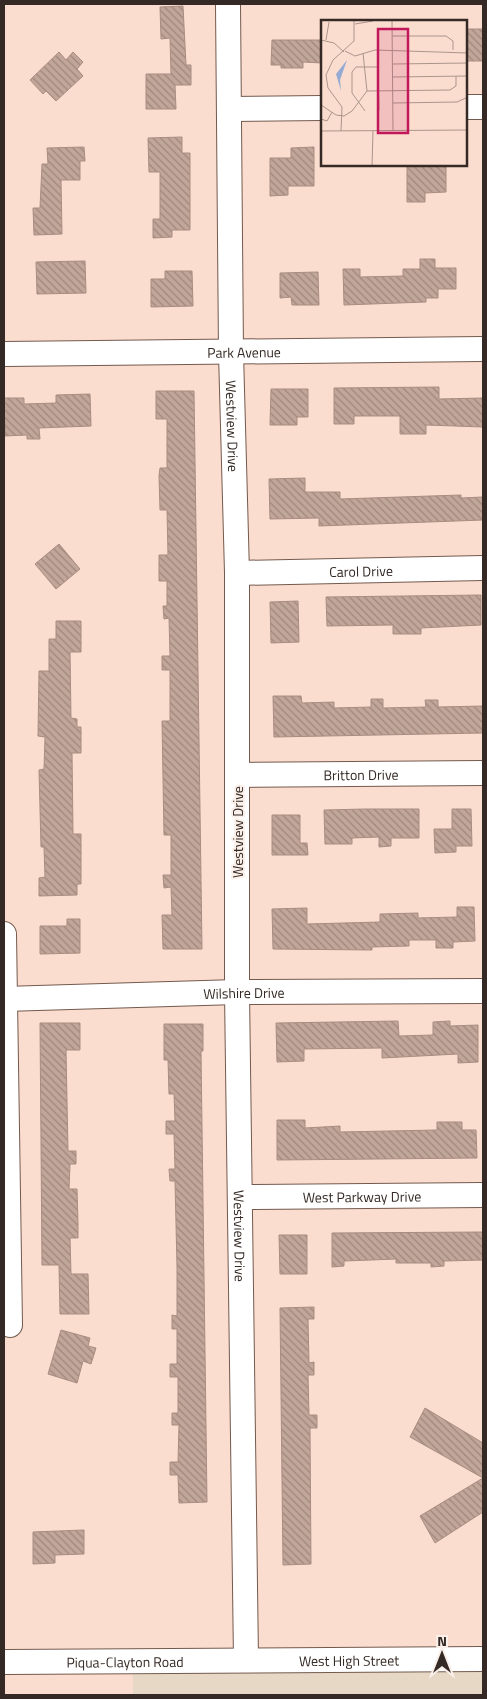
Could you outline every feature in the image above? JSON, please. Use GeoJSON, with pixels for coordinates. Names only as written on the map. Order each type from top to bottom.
{"type":"FeatureCollection","features":[{"type":"Feature","properties":{"kind":"street","name":"Westview Drive"},"geometry":{"type":"LineString","coordinates":[[228,4],[231,353],[237,573],[237,992],[246,1660]]}},
{"type":"Feature","properties":{"kind":"street"},"geometry":{"type":"LineString","coordinates":[[467,107],[483,107]]}},
{"type":"Feature","properties":{"kind":"street"},"geometry":{"type":"LineString","coordinates":[[229,109],[321,108]]}},
{"type":"Feature","properties":{"kind":"street","name":"Park Avenue"},"geometry":{"type":"LineString","coordinates":[[4,354],[483,349]]}},
{"type":"Feature","properties":{"kind":"street","name":"Carol Drive"},"geometry":{"type":"LineString","coordinates":[[237,573],[483,568]]}},
{"type":"Feature","properties":{"kind":"street","name":"Britton Drive"},"geometry":{"type":"LineString","coordinates":[[237,775],[483,773]]}},
{"type":"Feature","properties":{"kind":"street"},"geometry":{"type":"LineString","coordinates":[[4,934],[10,1325]]}},
{"type":"Feature","properties":{"kind":"street","name":"Wilshire Drive"},"geometry":{"type":"LineString","coordinates":[[5,999],[237,992],[483,990]]}},
{"type":"Feature","properties":{"kind":"street","name":"West Parkway Drive"},"geometry":{"type":"LineString","coordinates":[[241,1197],[483,1195]]}},
{"type":"Feature","properties":{"kind":"street","name":"West High Street"},"geometry":{"type":"LineString","coordinates":[[246,1660],[483,1659]]}},
{"type":"Feature","properties":{"kind":"street","name":"Piqua-Clayton Road"},"geometry":{"type":"LineString","coordinates":[[4,1662],[246,1660]]}},
{"type":"Feature","properties":{"kind":"shaded area"},"geometry":{"type":"Polygon","coordinates":[[[483,1659],[483,1695],[133,1695],[133,1661],[483,1659]]]}},
{"type":"Feature","properties":{"kind":"building"},"geometry":{"type":"Polygon","coordinates":[[[183,6],[186,65],[191,65],[191,85],[175,85],[176,109],[146,109],[146,74],[171,74],[170,38],[161,39],[160,7],[183,6]]]}},
{"type":"Feature","properties":{"kind":"building"},"geometry":{"type":"Polygon","coordinates":[[[467,29],[483,29],[483,61],[467,61],[467,29]]]}},
{"type":"Feature","properties":{"kind":"building"},"geometry":{"type":"Polygon","coordinates":[[[272,40],[321,40],[321,63],[303,62],[303,68],[281,68],[281,65],[271,65],[272,40]]]}},
{"type":"Feature","properties":{"kind":"building"},"geometry":{"type":"Polygon","coordinates":[[[59,52],[66,60],[73,52],[83,62],[77,69],[83,76],[56,101],[46,91],[43,94],[30,80],[59,52]]]}},
{"type":"Feature","properties":{"kind":"building"},"geometry":{"type":"Polygon","coordinates":[[[182,137],[182,153],[190,153],[190,230],[172,230],[172,237],[153,238],[153,219],[160,219],[160,172],[149,172],[148,138],[182,137]]]}},
{"type":"Feature","properties":{"kind":"building"},"geometry":{"type":"Polygon","coordinates":[[[84,147],[85,161],[80,161],[80,180],[61,180],[62,234],[34,235],[33,208],[40,208],[42,164],[48,164],[47,148],[84,147]]]}},
{"type":"Feature","properties":{"kind":"building"},"geometry":{"type":"Polygon","coordinates":[[[314,147],[314,186],[288,186],[288,195],[270,196],[270,158],[291,158],[291,148],[314,147]]]}},
{"type":"Feature","properties":{"kind":"building"},"geometry":{"type":"Polygon","coordinates":[[[407,166],[446,166],[446,192],[425,193],[425,202],[407,202],[407,166]]]}},
{"type":"Feature","properties":{"kind":"building"},"geometry":{"type":"Polygon","coordinates":[[[420,259],[435,259],[435,268],[456,268],[456,289],[438,289],[438,298],[426,298],[426,302],[344,305],[343,269],[360,269],[360,277],[403,276],[403,269],[420,269],[420,259]]]}},
{"type":"Feature","properties":{"kind":"building"},"geometry":{"type":"Polygon","coordinates":[[[85,261],[86,293],[37,294],[36,262],[85,261]]]}},
{"type":"Feature","properties":{"kind":"building"},"geometry":{"type":"Polygon","coordinates":[[[165,271],[192,271],[193,306],[151,307],[151,279],[165,279],[165,271]]]}},
{"type":"Feature","properties":{"kind":"building"},"geometry":{"type":"Polygon","coordinates":[[[318,272],[319,305],[292,305],[291,297],[280,298],[280,273],[318,272]]]}},
{"type":"Feature","properties":{"kind":"building"},"geometry":{"type":"Polygon","coordinates":[[[439,387],[439,399],[483,398],[483,427],[426,425],[426,434],[400,434],[400,416],[354,416],[354,424],[334,424],[334,388],[439,387]]]}},
{"type":"Feature","properties":{"kind":"building"},"geometry":{"type":"Polygon","coordinates":[[[271,389],[308,389],[308,417],[297,417],[297,425],[270,425],[271,389]]]}},
{"type":"Feature","properties":{"kind":"building"},"geometry":{"type":"Polygon","coordinates":[[[156,391],[194,391],[202,949],[163,949],[162,915],[172,915],[171,887],[164,888],[163,875],[171,875],[171,835],[164,835],[162,721],[170,721],[170,670],[162,670],[162,656],[170,656],[169,618],[164,619],[163,606],[167,606],[167,581],[159,581],[159,555],[168,555],[167,510],[160,510],[159,476],[160,468],[167,468],[167,419],[156,419],[156,391]]]}},
{"type":"Feature","properties":{"kind":"building"},"geometry":{"type":"Polygon","coordinates":[[[90,394],[91,426],[39,428],[40,439],[27,439],[27,435],[5,436],[4,398],[24,398],[24,404],[56,403],[56,395],[90,394]]]}},
{"type":"Feature","properties":{"kind":"building"},"geometry":{"type":"Polygon","coordinates":[[[305,478],[305,492],[340,492],[340,499],[461,495],[461,498],[483,497],[483,520],[319,526],[319,518],[270,519],[269,479],[305,478]]]}},
{"type":"Feature","properties":{"kind":"building"},"geometry":{"type":"Polygon","coordinates":[[[59,544],[80,569],[56,589],[35,564],[59,544]]]}},
{"type":"Feature","properties":{"kind":"building"},"geometry":{"type":"Polygon","coordinates":[[[481,595],[481,625],[421,628],[421,634],[393,634],[393,625],[327,626],[326,597],[481,595]]]}},
{"type":"Feature","properties":{"kind":"building"},"geometry":{"type":"Polygon","coordinates":[[[298,601],[299,642],[271,643],[270,602],[298,601]]]}},
{"type":"Feature","properties":{"kind":"building"},"geometry":{"type":"Polygon","coordinates":[[[56,621],[81,621],[81,652],[70,652],[71,718],[77,719],[77,727],[81,727],[81,753],[72,753],[73,834],[81,834],[81,884],[77,884],[77,895],[39,896],[39,878],[45,877],[44,847],[41,847],[39,770],[44,769],[45,737],[38,736],[39,671],[49,671],[49,639],[56,639],[56,621]]]}},
{"type":"Feature","properties":{"kind":"building"},"geometry":{"type":"Polygon","coordinates":[[[273,696],[301,696],[302,703],[334,702],[334,708],[371,707],[371,699],[383,699],[383,708],[426,707],[425,700],[438,700],[438,707],[483,706],[483,733],[274,737],[273,696]]]}},
{"type":"Feature","properties":{"kind":"building"},"geometry":{"type":"Polygon","coordinates":[[[419,809],[419,838],[391,838],[391,846],[379,847],[379,837],[352,838],[352,844],[325,844],[324,810],[419,809]]]}},
{"type":"Feature","properties":{"kind":"building"},"geometry":{"type":"Polygon","coordinates":[[[452,809],[471,809],[472,846],[456,846],[456,852],[435,853],[434,829],[452,829],[452,809]]]}},
{"type":"Feature","properties":{"kind":"building"},"geometry":{"type":"Polygon","coordinates":[[[272,815],[300,815],[300,843],[307,843],[308,855],[272,855],[272,815]]]}},
{"type":"Feature","properties":{"kind":"building"},"geometry":{"type":"Polygon","coordinates":[[[457,907],[474,907],[475,941],[453,942],[453,948],[436,948],[436,940],[409,940],[409,946],[372,947],[372,950],[273,949],[272,909],[307,908],[307,924],[380,922],[380,914],[418,913],[418,918],[457,917],[457,907]]]}},
{"type":"Feature","properties":{"kind":"building"},"geometry":{"type":"Polygon","coordinates":[[[67,919],[80,919],[80,953],[40,954],[40,926],[67,926],[67,919]]]}},
{"type":"Feature","properties":{"kind":"building"},"geometry":{"type":"Polygon","coordinates":[[[398,1021],[399,1036],[433,1035],[433,1022],[450,1021],[450,1026],[478,1025],[478,1062],[458,1063],[458,1054],[382,1058],[382,1048],[304,1049],[304,1061],[277,1062],[276,1023],[398,1021]]]}},
{"type":"Feature","properties":{"kind":"building"},"geometry":{"type":"Polygon","coordinates":[[[40,1023],[80,1023],[80,1050],[66,1050],[68,1151],[76,1151],[76,1164],[70,1164],[69,1189],[77,1189],[78,1223],[78,1238],[70,1238],[71,1274],[88,1274],[89,1314],[60,1314],[59,1265],[42,1265],[40,1023]]]}},
{"type":"Feature","properties":{"kind":"building"},"geometry":{"type":"Polygon","coordinates":[[[164,1024],[203,1024],[203,1051],[201,1051],[207,1502],[179,1503],[178,1475],[170,1475],[170,1462],[178,1462],[179,1425],[172,1425],[172,1413],[178,1413],[178,1377],[170,1377],[170,1364],[177,1364],[177,1329],[172,1329],[172,1315],[177,1316],[177,1267],[175,1181],[170,1181],[169,1169],[175,1169],[174,1134],[166,1134],[166,1121],[175,1121],[174,1094],[169,1094],[168,1060],[164,1060],[164,1024]]]}},
{"type":"Feature","properties":{"kind":"building"},"geometry":{"type":"Polygon","coordinates":[[[277,1120],[305,1120],[305,1128],[340,1126],[340,1132],[437,1130],[437,1122],[462,1122],[462,1130],[476,1130],[477,1158],[277,1160],[277,1120]]]}},
{"type":"Feature","properties":{"kind":"building"},"geometry":{"type":"Polygon","coordinates":[[[483,1232],[483,1260],[444,1261],[444,1266],[431,1267],[431,1263],[396,1263],[396,1259],[344,1261],[344,1266],[332,1267],[332,1233],[483,1232]]]}},
{"type":"Feature","properties":{"kind":"building"},"geometry":{"type":"Polygon","coordinates":[[[279,1235],[307,1235],[307,1274],[280,1274],[279,1235]]]}},
{"type":"Feature","properties":{"kind":"building"},"geometry":{"type":"Polygon","coordinates":[[[314,1307],[314,1319],[308,1319],[309,1363],[314,1362],[314,1375],[308,1375],[309,1415],[317,1415],[317,1428],[310,1428],[311,1564],[283,1565],[280,1308],[314,1307]]]}},
{"type":"Feature","properties":{"kind":"building"},"geometry":{"type":"Polygon","coordinates":[[[61,1330],[90,1338],[88,1346],[96,1348],[91,1364],[83,1361],[77,1383],[48,1374],[61,1330]]]}},
{"type":"Feature","properties":{"kind":"building"},"geometry":{"type":"Polygon","coordinates":[[[425,1408],[483,1443],[483,1478],[410,1437],[425,1408]]]}},
{"type":"Feature","properties":{"kind":"building"},"geometry":{"type":"Polygon","coordinates":[[[483,1478],[483,1512],[435,1543],[420,1516],[483,1478]]]}},
{"type":"Feature","properties":{"kind":"building"},"geometry":{"type":"Polygon","coordinates":[[[84,1530],[84,1554],[55,1555],[55,1563],[33,1564],[33,1532],[84,1530]]]}}]}
